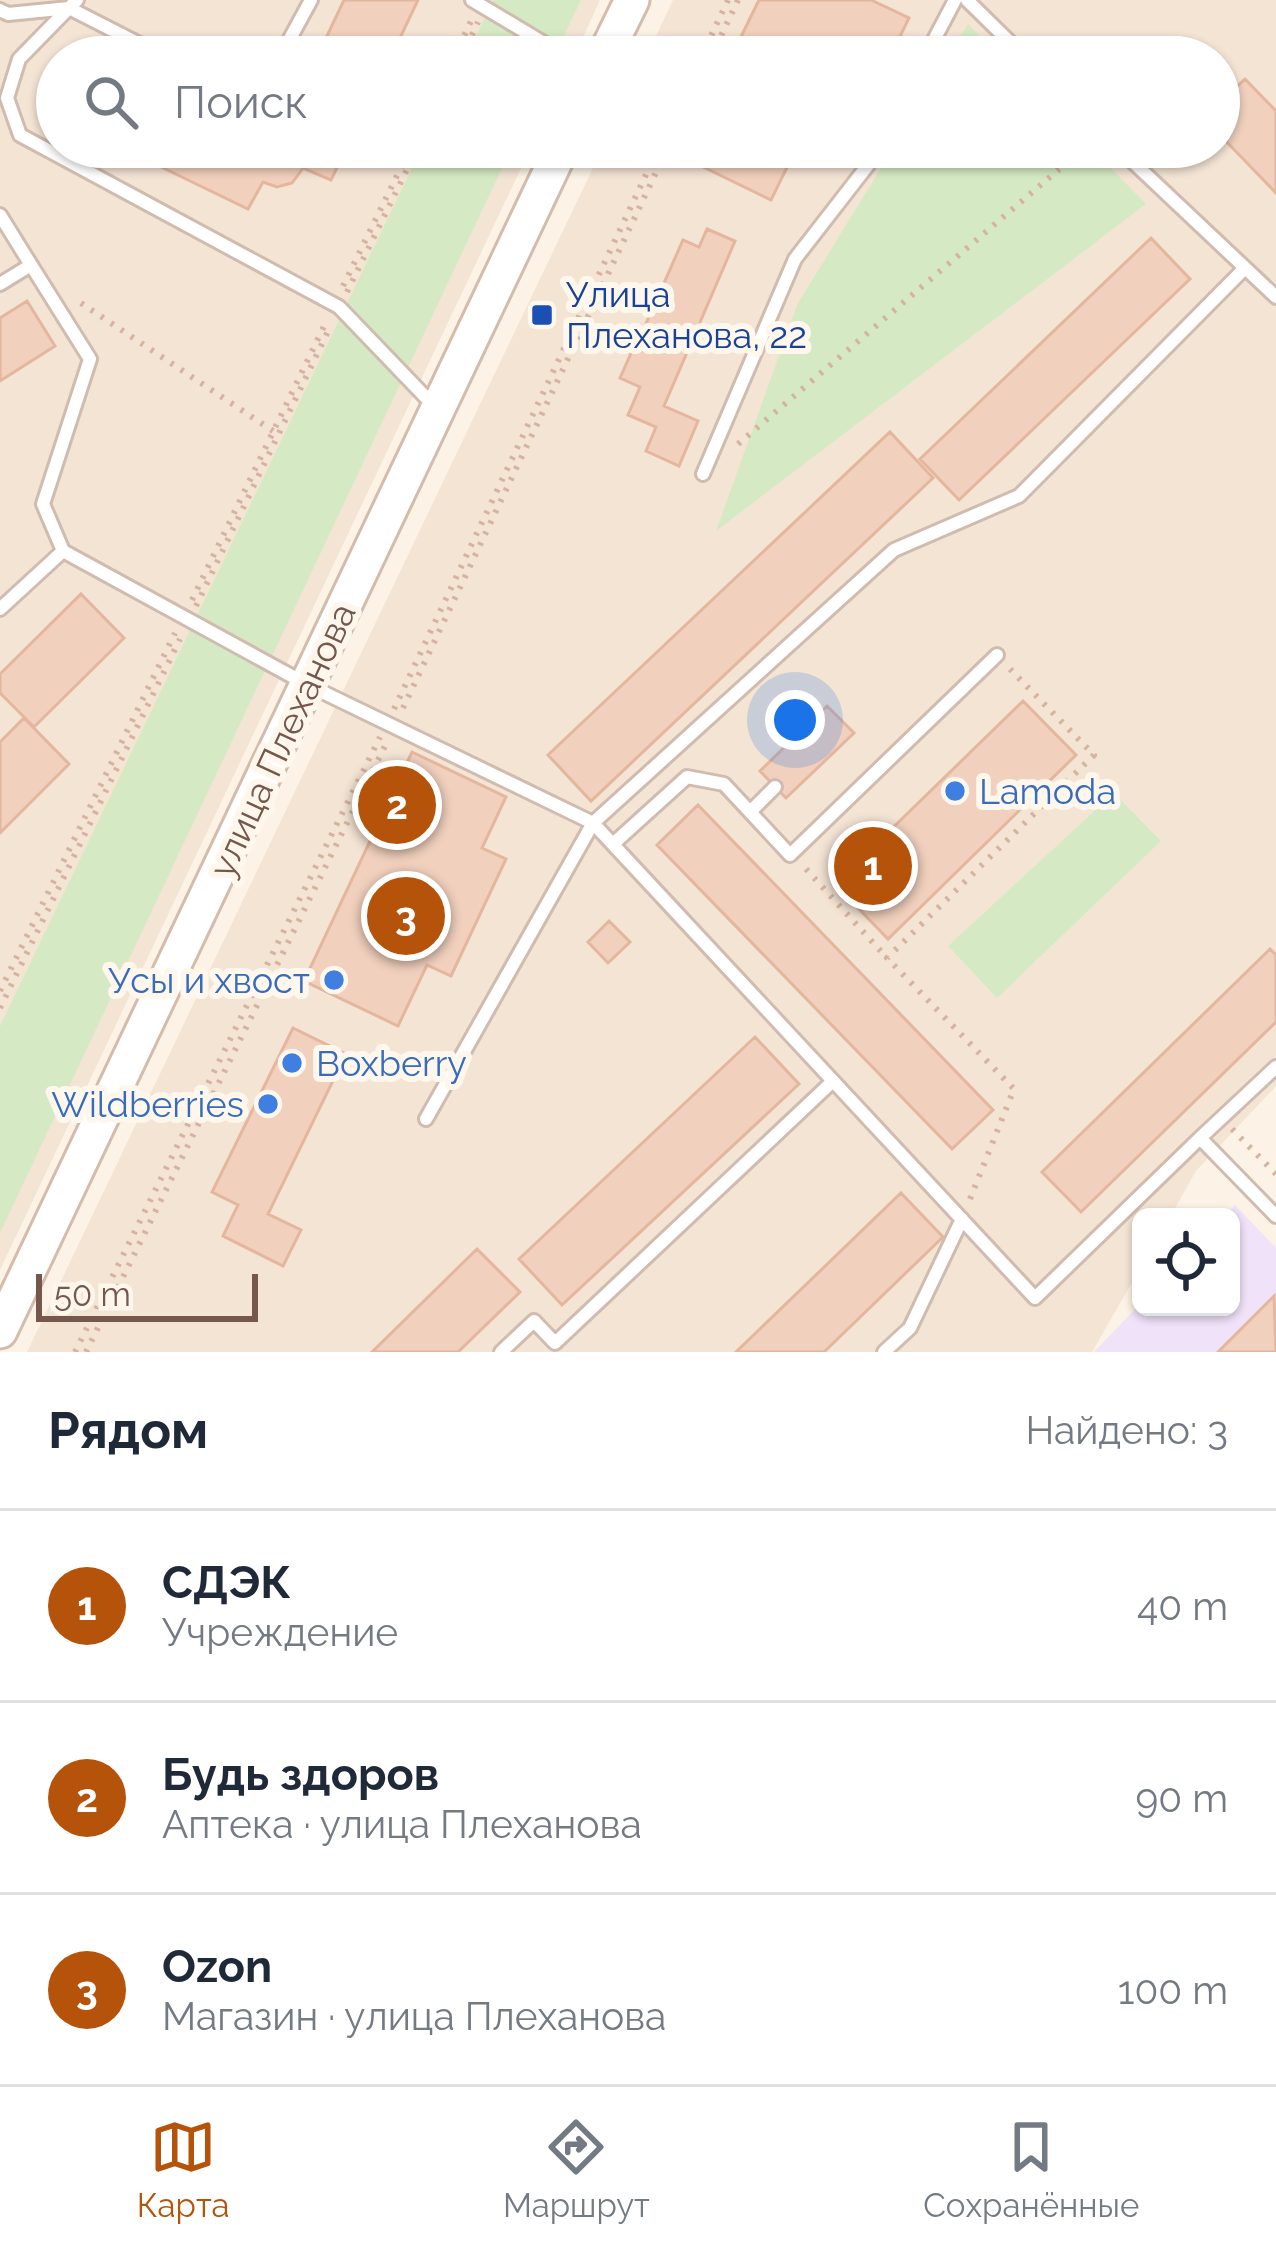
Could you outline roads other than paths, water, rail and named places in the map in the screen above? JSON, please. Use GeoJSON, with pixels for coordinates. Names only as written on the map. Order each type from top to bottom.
{"type":"FeatureCollection","features":[{"type":"Feature","properties":{"kind":"street"},"geometry":{"type":"LineString","coordinates":[[614,36],[632,0]]}},
{"type":"Feature","properties":{"kind":"street","name":"улица Плеханова"},"geometry":{"type":"LineString","coordinates":[[0,1331],[552,168]]}},
{"type":"Feature","properties":{"kind":"lane"},"geometry":{"type":"LineString","coordinates":[[291,36],[310,0]]}},
{"type":"Feature","properties":{"kind":"lane"},"geometry":{"type":"LineString","coordinates":[[936,36],[955,0]]}},
{"type":"Feature","properties":{"kind":"lane"},"geometry":{"type":"LineString","coordinates":[[967,0],[1004,36]]}},
{"type":"Feature","properties":{"kind":"lane"},"geometry":{"type":"LineString","coordinates":[[476,3],[532,36]]}},
{"type":"Feature","properties":{"kind":"lane"},"geometry":{"type":"LineString","coordinates":[[0,10],[8,14],[73,4],[129,36]]}},
{"type":"Feature","properties":{"kind":"lane"},"geometry":{"type":"LineString","coordinates":[[42,36],[73,4]]}},
{"type":"Feature","properties":{"kind":"lane"},"geometry":{"type":"LineString","coordinates":[[36,42],[19,59],[7,98],[20,135],[36,144]]}},
{"type":"Feature","properties":{"kind":"lane"},"geometry":{"type":"LineString","coordinates":[[81,168],[340,307],[438,410]]}},
{"type":"Feature","properties":{"kind":"lane"},"geometry":{"type":"LineString","coordinates":[[703,473],[795,259],[866,168]]}},
{"type":"Feature","properties":{"kind":"lane"},"geometry":{"type":"LineString","coordinates":[[1139,168],[1276,297]]}},
{"type":"Feature","properties":{"kind":"lane"},"geometry":{"type":"LineString","coordinates":[[0,215],[90,358],[43,504],[63,551],[308,685],[593,823],[1036,1298],[1276,1067]]}},
{"type":"Feature","properties":{"kind":"lane"},"geometry":{"type":"LineString","coordinates":[[0,284],[31,265]]}},
{"type":"Feature","properties":{"kind":"lane"},"geometry":{"type":"LineString","coordinates":[[426,1119],[593,823],[894,550],[1019,496],[1245,268]]}},
{"type":"Feature","properties":{"kind":"lane"},"geometry":{"type":"LineString","coordinates":[[0,609],[63,551]]}},
{"type":"Feature","properties":{"kind":"lane"},"geometry":{"type":"LineString","coordinates":[[613,844],[687,777],[724,784],[790,855],[997,655]]}},
{"type":"Feature","properties":{"kind":"lane"},"geometry":{"type":"LineString","coordinates":[[750,812],[775,787]]}},
{"type":"Feature","properties":{"kind":"lane"},"geometry":{"type":"LineString","coordinates":[[501,1352],[534,1321],[555,1343],[833,1081]]}},
{"type":"Feature","properties":{"kind":"lane"},"geometry":{"type":"LineString","coordinates":[[1201,1138],[1276,1216]]}},
{"type":"Feature","properties":{"kind":"lane"},"geometry":{"type":"LineString","coordinates":[[884,1352],[910,1328],[962,1219]]}},
{"type":"Feature","properties":{"kind":"lane"},"geometry":{"type":"LineString","coordinates":[[899,1338],[910,1352]]}},
{"type":"Feature","properties":{"kind":"place","name":"Улица Плеханова, 22"},"geometry":{"type":"Point","coordinates":[542,315]}},
{"type":"Feature","properties":{"kind":"place","name":"Lamoda"},"geometry":{"type":"Point","coordinates":[955,791]}},
{"type":"Feature","properties":{"kind":"place","name":"Будь здоров"},"geometry":{"type":"Point","coordinates":[397,805]}},
{"type":"Feature","properties":{"kind":"place","name":"СДЭК"},"geometry":{"type":"Point","coordinates":[873,866]}},
{"type":"Feature","properties":{"kind":"place","name":"Ozon"},"geometry":{"type":"Point","coordinates":[406,916]}},
{"type":"Feature","properties":{"kind":"place","name":"Усы и хвост"},"geometry":{"type":"Point","coordinates":[334,980]}},
{"type":"Feature","properties":{"kind":"place","name":"Boxberry"},"geometry":{"type":"Point","coordinates":[292,1063]}},
{"type":"Feature","properties":{"kind":"place","name":"Wildberries"},"geometry":{"type":"Point","coordinates":[268,1104]}}]}
